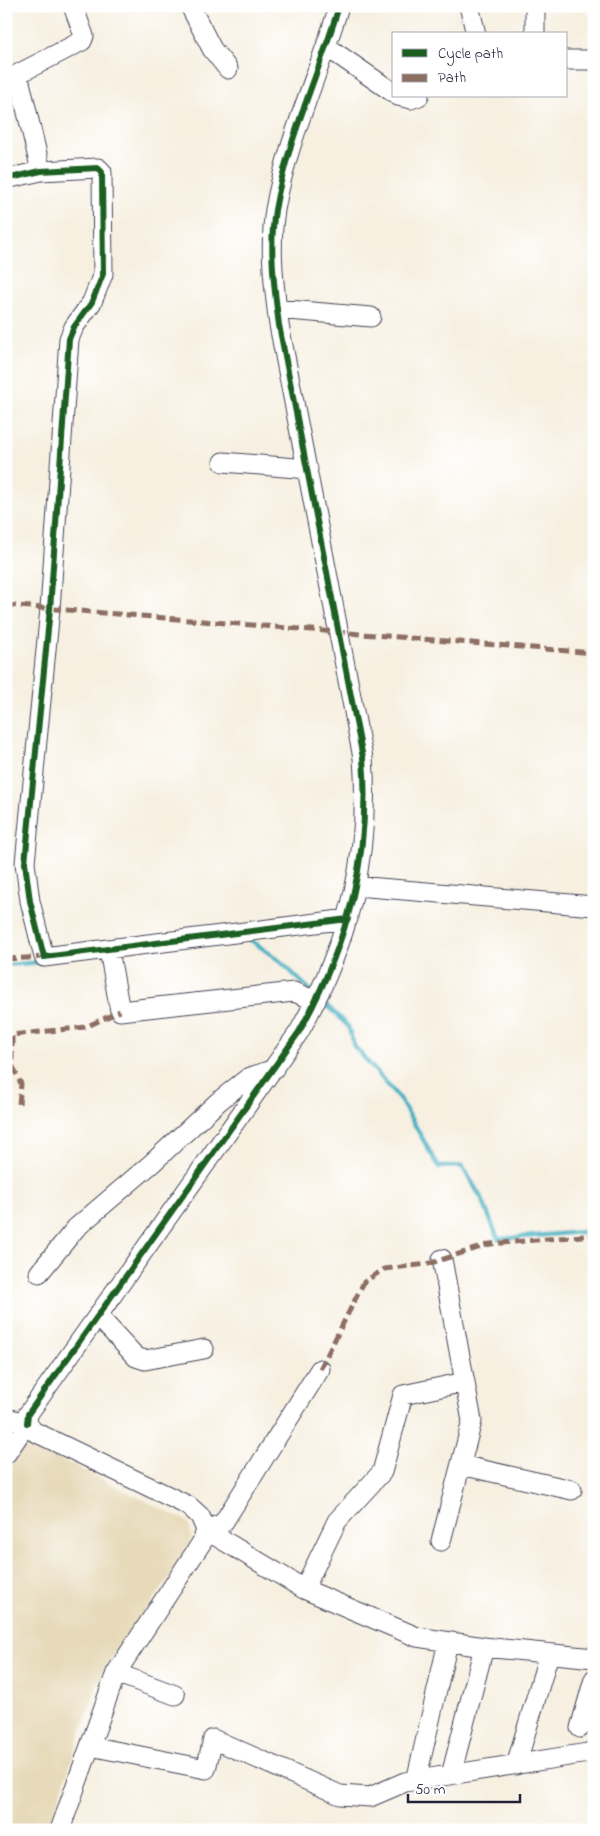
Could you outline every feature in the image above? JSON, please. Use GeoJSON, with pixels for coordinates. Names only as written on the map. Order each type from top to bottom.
{"type":"FeatureCollection","features":[{"type":"Feature","properties":{"kind":"street"},"geometry":{"type":"LineString","coordinates":[[41,171],[18,74],[82,41],[84,36],[73,6]]}},
{"type":"Feature","properties":{"kind":"street"},"geometry":{"type":"LineString","coordinates":[[190,6],[212,49],[228,69]]}},
{"type":"Feature","properties":{"kind":"street"},"geometry":{"type":"LineString","coordinates":[[6,1454],[27,1423],[28,1414],[274,1069],[316,1001],[334,961],[348,919],[356,886],[365,821],[363,758],[277,309],[272,270],[275,212],[286,164],[327,48],[339,6]]}},
{"type":"Feature","properties":{"kind":"street"},"geometry":{"type":"LineString","coordinates":[[469,6],[476,32]]}},
{"type":"Feature","properties":{"kind":"street"},"geometry":{"type":"LineString","coordinates":[[535,32],[536,6]]}},
{"type":"Feature","properties":{"kind":"street"},"geometry":{"type":"LineString","coordinates":[[327,48],[392,92]]}},
{"type":"Feature","properties":{"kind":"street"},"geometry":{"type":"LineString","coordinates":[[568,60],[594,60]]}},
{"type":"Feature","properties":{"kind":"street"},"geometry":{"type":"LineString","coordinates":[[6,180],[41,171],[98,168],[102,172],[103,274],[92,302],[74,327],[69,339],[50,609],[25,863],[30,901],[44,957],[348,919]]}},
{"type":"Feature","properties":{"kind":"street"},"geometry":{"type":"LineString","coordinates":[[277,309],[371,317]]}},
{"type":"Feature","properties":{"kind":"street"},"geometry":{"type":"LineString","coordinates":[[223,462],[308,469]]}},
{"type":"Feature","properties":{"kind":"street"},"geometry":{"type":"LineString","coordinates":[[356,886],[594,906]]}},
{"type":"Feature","properties":{"kind":"street"},"geometry":{"type":"LineString","coordinates":[[110,950],[120,1011],[294,992],[316,1001]]}},
{"type":"Feature","properties":{"kind":"street"},"geometry":{"type":"LineString","coordinates":[[39,1273],[76,1228],[151,1164],[219,1101],[248,1078],[274,1069]]}},
{"type":"Feature","properties":{"kind":"street"},"geometry":{"type":"LineString","coordinates":[[441,1541],[472,1421],[442,1259]]}},
{"type":"Feature","properties":{"kind":"street"},"geometry":{"type":"LineString","coordinates":[[98,1316],[136,1357],[146,1360],[204,1349]]}},
{"type":"Feature","properties":{"kind":"street"},"geometry":{"type":"LineString","coordinates":[[206,1530],[224,1523],[320,1369]]}},
{"type":"Feature","properties":{"kind":"street"},"geometry":{"type":"LineString","coordinates":[[304,1589],[336,1521],[382,1472],[403,1394],[465,1382]]}},
{"type":"Feature","properties":{"kind":"street"},"geometry":{"type":"LineString","coordinates":[[6,1418],[27,1423],[33,1431],[189,1506],[200,1516],[206,1530],[304,1589],[417,1637],[484,1647],[594,1658]]}},
{"type":"Feature","properties":{"kind":"street"},"geometry":{"type":"LineString","coordinates":[[461,1465],[572,1490]]}},
{"type":"Feature","properties":{"kind":"street"},"geometry":{"type":"LineString","coordinates":[[60,1830],[116,1673],[202,1542],[206,1530]]}},
{"type":"Feature","properties":{"kind":"street"},"geometry":{"type":"LineString","coordinates":[[416,1780],[448,1642]]}},
{"type":"Feature","properties":{"kind":"street"},"geometry":{"type":"LineString","coordinates":[[450,1775],[484,1647]]}},
{"type":"Feature","properties":{"kind":"street"},"geometry":{"type":"LineString","coordinates":[[516,1764],[549,1654]]}},
{"type":"Feature","properties":{"kind":"street"},"geometry":{"type":"LineString","coordinates":[[116,1673],[175,1695]]}},
{"type":"Feature","properties":{"kind":"street"},"geometry":{"type":"LineString","coordinates":[[580,1728],[594,1680]]}},
{"type":"Feature","properties":{"kind":"street"},"geometry":{"type":"LineString","coordinates":[[90,1746],[206,1769],[213,1739],[340,1795],[370,1798],[405,1782],[594,1752]]}},
{"type":"Feature","properties":{"kind":"shaded area"},"geometry":{"type":"Polygon","coordinates":[[[6,1432],[188,1522],[192,1537],[187,1553],[111,1659],[96,1687],[48,1830],[6,1830],[6,1432]]]}},
{"type":"Feature","properties":{"kind":"waterway"},"geometry":{"type":"LineString","coordinates":[[248,938],[280,961],[311,991]]}},
{"type":"Feature","properties":{"kind":"waterway"},"geometry":{"type":"LineString","coordinates":[[6,965],[42,962]]}},
{"type":"Feature","properties":{"kind":"waterway"},"geometry":{"type":"LineString","coordinates":[[322,1001],[348,1026],[354,1046],[399,1098],[439,1167],[462,1166],[482,1199],[498,1239],[594,1231]]}},
{"type":"Feature","properties":{"kind":"marked path"},"geometry":{"type":"LineString","coordinates":[[6,605],[594,653]]}},
{"type":"Feature","properties":{"kind":"marked path"},"geometry":{"type":"LineString","coordinates":[[6,959],[44,957]]}},
{"type":"Feature","properties":{"kind":"marked path"},"geometry":{"type":"LineString","coordinates":[[19,1104],[21,1084],[12,1065],[12,1035],[86,1027],[120,1011]]}},
{"type":"Feature","properties":{"kind":"marked path"},"geometry":{"type":"LineString","coordinates":[[320,1369],[364,1282],[384,1269],[428,1264],[490,1244],[594,1235]]}},
{"type":"Feature","properties":{"kind":"cycle path"},"geometry":{"type":"LineString","coordinates":[[27,1423],[28,1414],[299,1032],[316,1000],[330,967],[352,900],[359,866],[363,831],[365,795],[363,758],[279,325],[272,253],[275,210],[287,158],[339,6]]}},
{"type":"Feature","properties":{"kind":"cycle path"},"geometry":{"type":"LineString","coordinates":[[6,179],[41,171],[98,168],[102,172],[103,274],[92,302],[74,327],[69,339],[50,609],[25,863],[30,901],[44,957],[348,919]]}}]}
